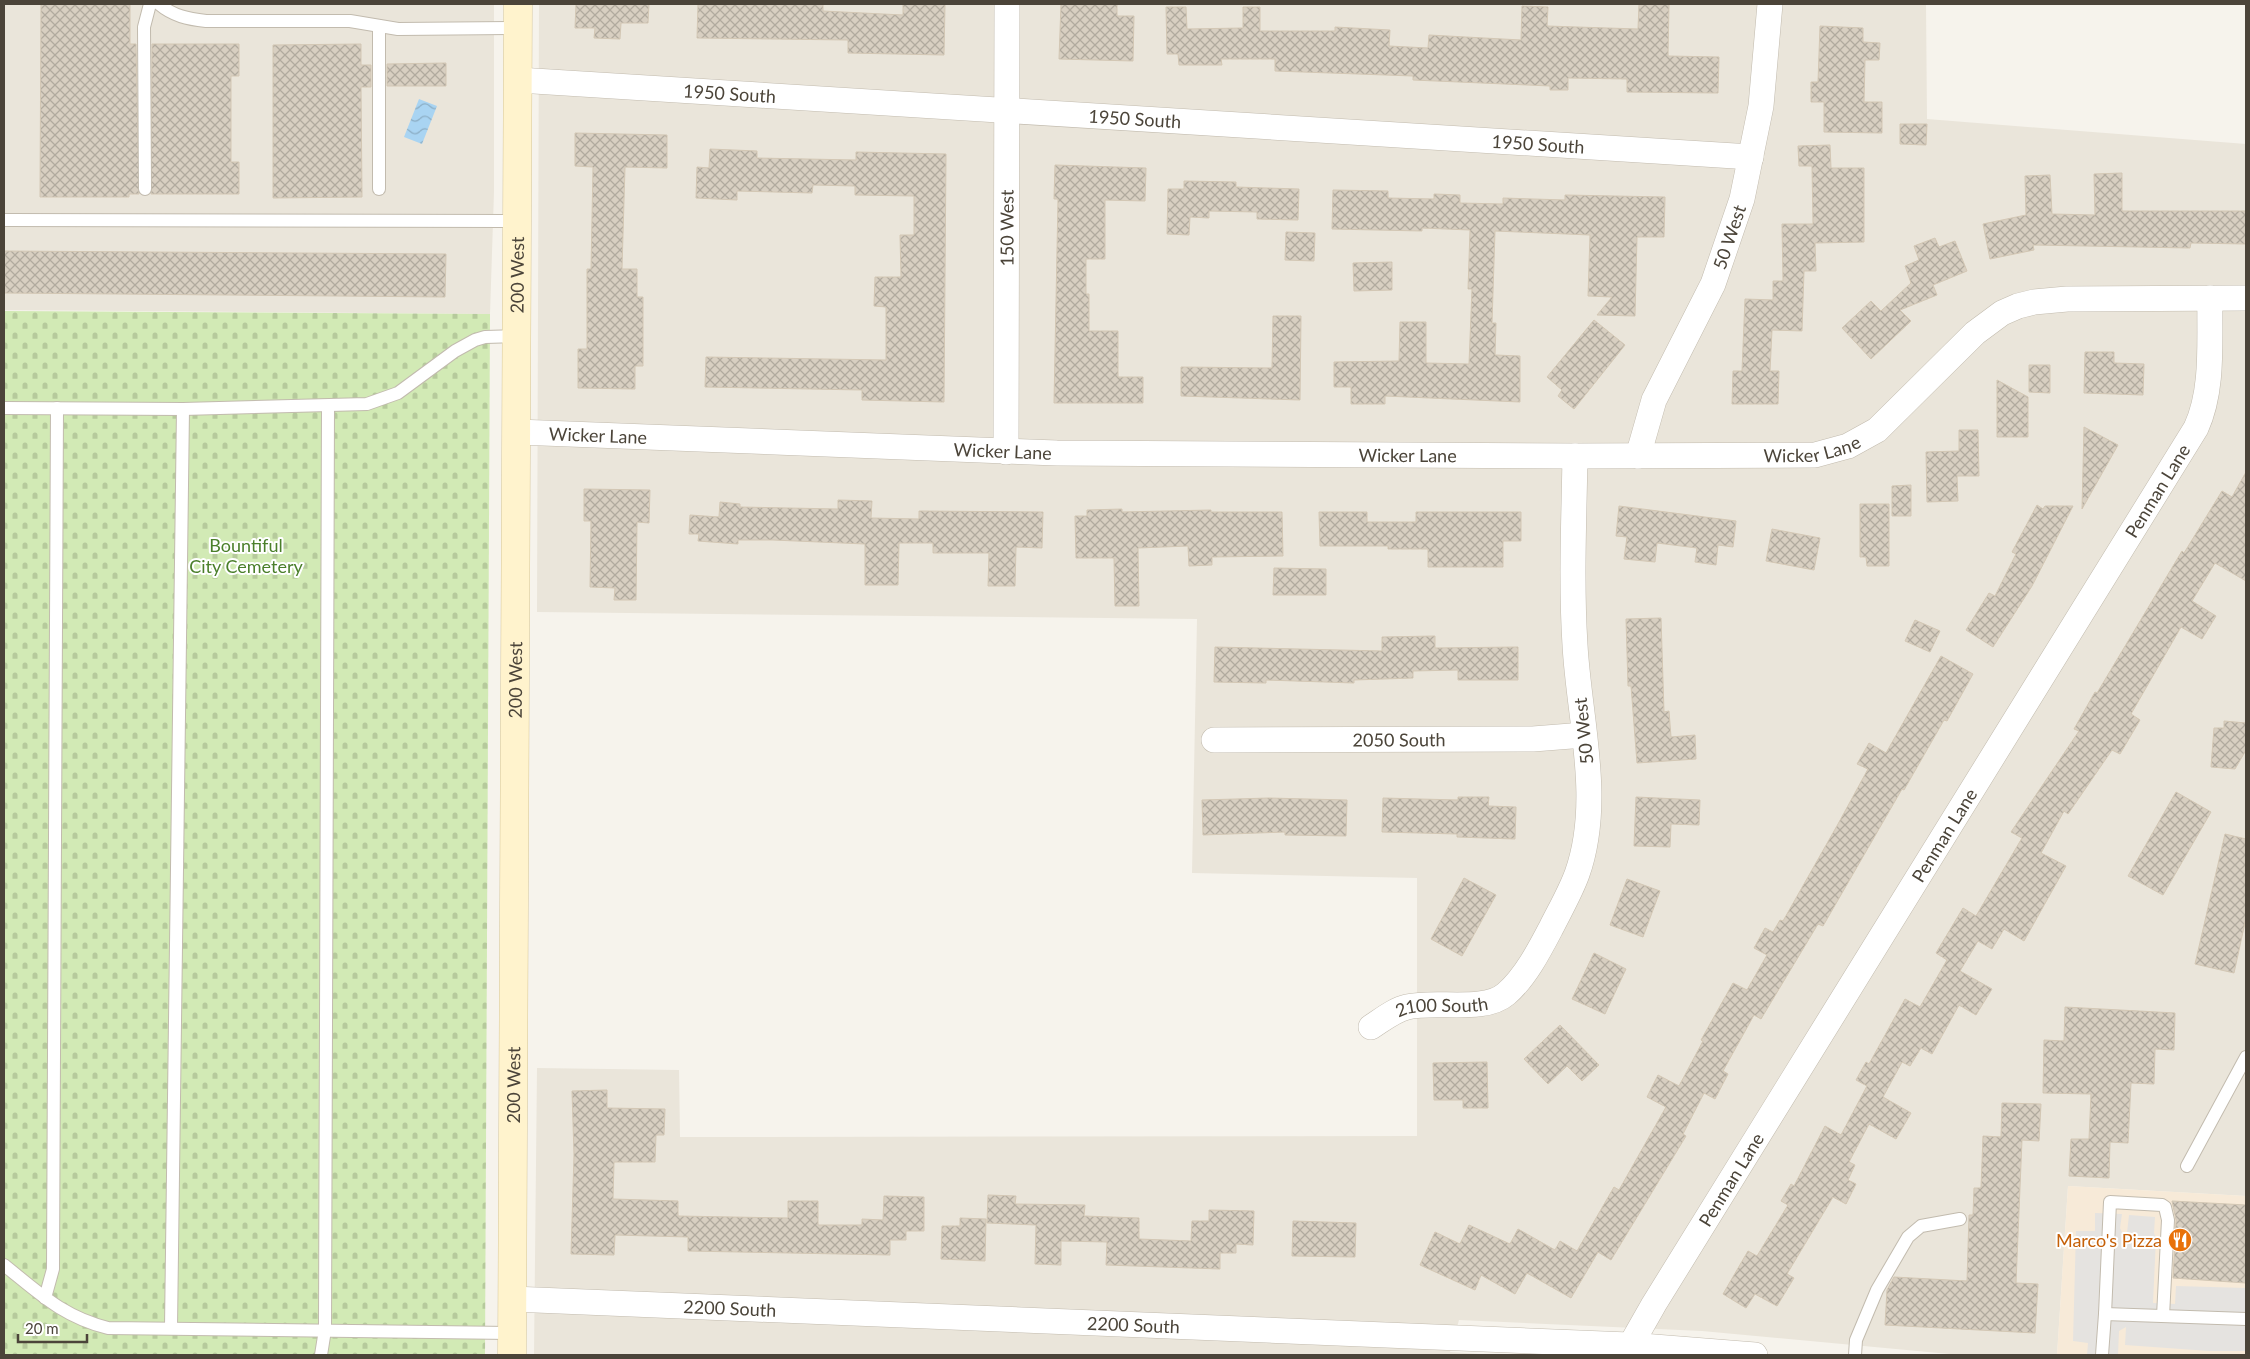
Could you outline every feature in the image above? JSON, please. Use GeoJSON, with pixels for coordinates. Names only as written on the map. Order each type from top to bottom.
{"type":"FeatureCollection","features":[{"type":"Feature","properties":{"kind":"street","name":"150 West"},"geometry":{"type":"LineString","coordinates":[[1006,452],[1007,4]]}},
{"type":"Feature","properties":{"kind":"street","name":"50 West"},"geometry":{"type":"LineString","coordinates":[[1638,456],[1654,400],[1713,284],[1742,199],[1761,106],[1770,4]]}},
{"type":"Feature","properties":{"kind":"street","name":"200 West"},"geometry":{"type":"LineString","coordinates":[[512,1344],[518,16]]}},
{"type":"Feature","properties":{"kind":"street","name":"1950 South"},"geometry":{"type":"LineString","coordinates":[[518,80],[1751,157]]}},
{"type":"Feature","properties":{"kind":"street","name":"Penman Lane"},"geometry":{"type":"LineString","coordinates":[[1627,1350],[2186,446],[2203,414],[2207,394],[2210,298]]}},
{"type":"Feature","properties":{"kind":"street","name":"Wicker Lane"},"geometry":{"type":"LineString","coordinates":[[517,432],[1006,452],[1798,456],[1831,451],[1863,439],[1878,430],[1975,333],[1995,317],[2018,306],[2034,302],[2067,299],[2246,298]]}},
{"type":"Feature","properties":{"kind":"street","name":"50 West"},"geometry":{"type":"LineString","coordinates":[[1513,988],[1546,938],[1565,900],[1583,851],[1588,804],[1573,606],[1575,456]]}},
{"type":"Feature","properties":{"kind":"street","name":"2050 South"},"geometry":{"type":"LineString","coordinates":[[1214,740],[1533,739],[1584,736]]}},
{"type":"Feature","properties":{"kind":"street","name":"2100 South"},"geometry":{"type":"LineString","coordinates":[[1371,1027],[1405,1007],[1426,1004],[1486,1003],[1505,995],[1513,988]]}},
{"type":"Feature","properties":{"kind":"street","name":"2200 South"},"geometry":{"type":"LineString","coordinates":[[512,1299],[1755,1355]]}},
{"type":"Feature","properties":{"kind":"lane"},"geometry":{"type":"LineString","coordinates":[[145,189],[144,27],[150,4]]}},
{"type":"Feature","properties":{"kind":"lane"},"geometry":{"type":"LineString","coordinates":[[159,4],[168,12],[186,19],[206,21],[350,21],[398,29],[518,16]]}},
{"type":"Feature","properties":{"kind":"lane"},"geometry":{"type":"LineString","coordinates":[[379,26],[379,189]]}},
{"type":"Feature","properties":{"kind":"lane"},"geometry":{"type":"LineString","coordinates":[[4,220],[517,222]]}},
{"type":"Feature","properties":{"kind":"lane"},"geometry":{"type":"LineString","coordinates":[[4,408],[183,409],[328,407],[367,404],[384,400],[404,389],[455,350],[475,340],[485,337],[517,336]]}},
{"type":"Feature","properties":{"kind":"lane"},"geometry":{"type":"LineString","coordinates":[[321,1355],[325,1330],[328,407]]}},
{"type":"Feature","properties":{"kind":"lane"},"geometry":{"type":"LineString","coordinates":[[46,1298],[53,1269],[57,408]]}},
{"type":"Feature","properties":{"kind":"lane"},"geometry":{"type":"LineString","coordinates":[[171,1328],[183,409]]}},
{"type":"Feature","properties":{"kind":"lane"},"geometry":{"type":"LineString","coordinates":[[2187,1166],[2246,1058]]}},
{"type":"Feature","properties":{"kind":"lane"},"geometry":{"type":"LineString","coordinates":[[2102,1355],[2110,1202],[2162,1205],[2165,1207],[2168,1220],[2163,1316]]}},
{"type":"Feature","properties":{"kind":"lane"},"geometry":{"type":"LineString","coordinates":[[1855,1355],[1856,1340],[1878,1290],[1908,1237],[1921,1226],[1960,1220]]}},
{"type":"Feature","properties":{"kind":"lane"},"geometry":{"type":"LineString","coordinates":[[4,1265],[64,1312],[86,1322],[108,1328],[325,1330],[512,1344]]}},
{"type":"Feature","properties":{"kind":"lane"},"geometry":{"type":"LineString","coordinates":[[2105,1314],[2246,1319]]}},
{"type":"Feature","properties":{"kind":"shaded area"},"geometry":{"type":"Polygon","coordinates":[[[4,4],[494,4],[494,192],[490,314],[4,310],[4,4]]]}},
{"type":"Feature","properties":{"kind":"shaded area"},"geometry":{"type":"Polygon","coordinates":[[[539,4],[1926,4],[1927,119],[2246,144],[2246,1196],[2068,1186],[2057,1355],[1960,1355],[1702,1331],[1459,1320],[1450,1352],[1494,1355],[534,1355],[537,1068],[679,1070],[680,1137],[1417,1136],[1417,878],[1192,873],[1197,619],[537,612],[539,4]]]}},
{"type":"Feature","properties":{"kind":"shaded area"},"geometry":{"type":"Polygon","coordinates":[[[2068,1186],[2246,1196],[2246,1355],[2057,1355],[2068,1186]]]}},
{"type":"Feature","properties":{"kind":"shaded area"},"geometry":{"type":"Polygon","coordinates":[[[2095,1213],[2122,1214],[2120,1228],[2122,1232],[2127,1233],[2129,1215],[2155,1217],[2153,1303],[2175,1304],[2176,1286],[2246,1288],[2246,1351],[2209,1351],[2125,1345],[2126,1327],[2119,1331],[2118,1355],[2087,1355],[2088,1343],[2073,1341],[2076,1231],[2095,1231],[2095,1213]]]}},
{"type":"Feature","properties":{"kind":"green space","name":"Bountiful City Cemetery"},"geometry":{"type":"Polygon","coordinates":[[[4,311],[490,314],[485,1355],[4,1355],[4,311]]]}},
{"type":"Feature","properties":{"kind":"water"},"geometry":{"type":"Polygon","coordinates":[[[419,99],[437,106],[422,144],[404,137],[419,99]]]}},
{"type":"Feature","properties":{"kind":"building"},"geometry":{"type":"Polygon","coordinates":[[[41,4],[130,4],[130,44],[136,44],[139,194],[129,194],[129,197],[40,197],[41,4]]]}},
{"type":"Feature","properties":{"kind":"building"},"geometry":{"type":"Polygon","coordinates":[[[576,4],[649,4],[648,23],[621,23],[620,39],[594,38],[595,28],[575,28],[576,4]]]}},
{"type":"Feature","properties":{"kind":"building"},"geometry":{"type":"Polygon","coordinates":[[[698,4],[823,4],[823,11],[903,15],[903,4],[945,4],[944,55],[848,53],[848,40],[697,38],[698,4]]]}},
{"type":"Feature","properties":{"kind":"building"},"geometry":{"type":"Polygon","coordinates":[[[1061,4],[1117,4],[1117,16],[1134,16],[1133,61],[1059,59],[1061,4]]]}},
{"type":"Feature","properties":{"kind":"building"},"geometry":{"type":"Polygon","coordinates":[[[1639,4],[1669,4],[1668,56],[1719,57],[1718,93],[1627,92],[1627,79],[1568,78],[1568,90],[1550,90],[1550,86],[1413,80],[1413,76],[1275,71],[1275,59],[1221,59],[1222,65],[1179,65],[1178,54],[1167,54],[1166,7],[1186,7],[1187,29],[1243,28],[1243,7],[1260,7],[1260,31],[1335,31],[1335,27],[1390,30],[1389,46],[1428,48],[1429,35],[1521,40],[1522,6],[1548,7],[1547,26],[1638,29],[1639,4]]]}},
{"type":"Feature","properties":{"kind":"building"},"geometry":{"type":"Polygon","coordinates":[[[1820,26],[1863,28],[1863,42],[1880,43],[1879,60],[1865,60],[1864,102],[1882,102],[1882,133],[1824,132],[1824,102],[1811,102],[1811,82],[1818,82],[1820,26]]]}},
{"type":"Feature","properties":{"kind":"building"},"geometry":{"type":"Polygon","coordinates":[[[152,44],[239,44],[239,76],[231,76],[231,162],[239,162],[239,194],[151,194],[152,44]]]}},
{"type":"Feature","properties":{"kind":"building"},"geometry":{"type":"Polygon","coordinates":[[[361,44],[361,65],[371,65],[371,87],[361,87],[362,197],[273,198],[273,45],[361,44]]]}},
{"type":"Feature","properties":{"kind":"building"},"geometry":{"type":"Polygon","coordinates":[[[446,63],[446,86],[387,86],[387,64],[446,63]]]}},
{"type":"Feature","properties":{"kind":"building"},"geometry":{"type":"Polygon","coordinates":[[[1900,124],[1927,124],[1926,145],[1900,144],[1900,124]]]}},
{"type":"Feature","properties":{"kind":"building"},"geometry":{"type":"Polygon","coordinates":[[[575,133],[667,135],[667,168],[625,167],[622,269],[637,269],[637,297],[643,297],[643,366],[635,366],[635,389],[578,388],[578,349],[587,349],[587,269],[591,269],[593,167],[575,166],[575,133]]]}},
{"type":"Feature","properties":{"kind":"building"},"geometry":{"type":"Polygon","coordinates":[[[1830,145],[1831,168],[1864,168],[1864,242],[1815,243],[1816,271],[1804,271],[1802,331],[1772,330],[1770,371],[1779,371],[1778,404],[1732,404],[1733,371],[1742,371],[1745,299],[1773,300],[1773,281],[1783,281],[1782,224],[1813,224],[1812,166],[1799,166],[1798,146],[1830,145]]]}},
{"type":"Feature","properties":{"kind":"building"},"geometry":{"type":"Polygon","coordinates":[[[710,149],[757,151],[757,158],[856,160],[856,152],[946,154],[944,402],[862,400],[862,390],[705,387],[706,357],[886,360],[886,307],[874,306],[875,277],[901,277],[900,235],[914,235],[914,196],[855,195],[855,186],[813,185],[812,193],[737,191],[737,200],[696,198],[697,167],[709,168],[710,149]]]}},
{"type":"Feature","properties":{"kind":"building"},"geometry":{"type":"Polygon","coordinates":[[[1055,165],[1146,168],[1145,201],[1105,200],[1105,259],[1086,259],[1086,294],[1089,294],[1089,331],[1118,331],[1118,377],[1143,377],[1143,403],[1054,403],[1058,199],[1054,199],[1055,165]]]}},
{"type":"Feature","properties":{"kind":"building"},"geometry":{"type":"Polygon","coordinates":[[[2122,173],[2122,211],[2246,211],[2246,244],[2191,243],[2190,248],[2033,245],[2034,250],[1990,259],[1983,224],[2026,215],[2025,176],[2050,175],[2052,214],[2095,215],[2094,174],[2122,173]]]}},
{"type":"Feature","properties":{"kind":"building"},"geometry":{"type":"Polygon","coordinates":[[[1184,181],[1236,182],[1236,187],[1299,189],[1298,220],[1257,219],[1257,212],[1209,211],[1209,218],[1190,217],[1189,235],[1167,234],[1168,189],[1184,189],[1184,181]]]}},
{"type":"Feature","properties":{"kind":"building"},"geometry":{"type":"Polygon","coordinates":[[[1333,190],[1388,191],[1388,198],[1434,199],[1434,194],[1460,195],[1460,203],[1503,204],[1503,198],[1565,200],[1565,195],[1665,197],[1664,237],[1637,237],[1635,316],[1597,315],[1612,297],[1588,296],[1590,235],[1495,231],[1492,323],[1496,323],[1495,355],[1520,356],[1520,402],[1385,396],[1385,404],[1351,404],[1351,387],[1334,387],[1334,362],[1399,361],[1400,322],[1426,322],[1426,363],[1469,364],[1472,289],[1468,289],[1470,230],[1422,228],[1422,231],[1332,229],[1333,190]]]}},
{"type":"Feature","properties":{"kind":"building"},"geometry":{"type":"Polygon","coordinates":[[[1286,232],[1315,233],[1314,261],[1285,260],[1286,232]]]}},
{"type":"Feature","properties":{"kind":"building"},"geometry":{"type":"Polygon","coordinates":[[[1935,238],[1939,247],[1955,241],[1967,271],[1933,285],[1937,295],[1900,310],[1911,321],[1871,359],[1842,328],[1871,301],[1881,311],[1911,283],[1905,266],[1919,260],[1914,246],[1935,238]]]}},
{"type":"Feature","properties":{"kind":"building"},"geometry":{"type":"Polygon","coordinates":[[[4,251],[446,254],[445,297],[4,293],[4,251]]]}},
{"type":"Feature","properties":{"kind":"building"},"geometry":{"type":"Polygon","coordinates":[[[1392,262],[1392,290],[1354,291],[1353,263],[1392,262]]]}},
{"type":"Feature","properties":{"kind":"building"},"geometry":{"type":"Polygon","coordinates":[[[1273,316],[1301,316],[1300,400],[1181,396],[1181,367],[1272,368],[1273,316]]]}},
{"type":"Feature","properties":{"kind":"building"},"geometry":{"type":"Polygon","coordinates":[[[1594,320],[1625,345],[1574,409],[1558,396],[1562,390],[1547,377],[1594,320]]]}},
{"type":"Feature","properties":{"kind":"building"},"geometry":{"type":"Polygon","coordinates":[[[2085,352],[2114,352],[2114,363],[2144,364],[2143,395],[2084,393],[2085,352]]]}},
{"type":"Feature","properties":{"kind":"building"},"geometry":{"type":"Polygon","coordinates":[[[2029,365],[2050,365],[2050,393],[2029,392],[2029,365]]]}},
{"type":"Feature","properties":{"kind":"building"},"geometry":{"type":"Polygon","coordinates":[[[1997,380],[2028,397],[2028,437],[1997,437],[1997,380]]]}},
{"type":"Feature","properties":{"kind":"building"},"geometry":{"type":"Polygon","coordinates":[[[2084,427],[2118,445],[2082,509],[2084,427]]]}},
{"type":"Feature","properties":{"kind":"building"},"geometry":{"type":"Polygon","coordinates":[[[1959,430],[1978,430],[1979,476],[1957,476],[1958,501],[1927,502],[1926,452],[1959,451],[1959,430]]]}},
{"type":"Feature","properties":{"kind":"building"},"geometry":{"type":"Polygon","coordinates":[[[2246,472],[2246,581],[2215,563],[2192,601],[2216,616],[2202,639],[2181,627],[2131,714],[2140,720],[2120,754],[2112,750],[2068,814],[2064,811],[2041,853],[2066,866],[2024,941],[2004,929],[1992,949],[1978,941],[1960,971],[1992,989],[1976,1015],[1959,1005],[1932,1054],[1921,1048],[1910,1066],[1902,1062],[1883,1097],[1911,1113],[1896,1139],[1869,1124],[1849,1162],[1855,1165],[1848,1180],[1856,1184],[1846,1204],[1833,1197],[1787,1274],[1794,1278],[1777,1306],[1755,1294],[1746,1308],[1723,1294],[1748,1251],[1757,1256],[1788,1205],[1781,1201],[1791,1184],[1794,1186],[1825,1126],[1841,1135],[1867,1086],[1856,1080],[1866,1062],[1869,1064],[1905,999],[1920,1007],[1947,960],[1936,953],[1963,908],[1976,916],[2022,838],[2011,832],[2079,731],[2074,729],[2095,692],[2097,693],[2182,551],[2184,553],[2222,491],[2232,497],[2246,472]]]}},
{"type":"Feature","properties":{"kind":"building"},"geometry":{"type":"Polygon","coordinates":[[[1911,485],[1911,516],[1892,516],[1892,486],[1911,485]]]}},
{"type":"Feature","properties":{"kind":"building"},"geometry":{"type":"Polygon","coordinates":[[[584,489],[650,490],[649,523],[637,522],[636,600],[614,600],[615,588],[590,587],[591,521],[584,521],[584,489]]]}},
{"type":"Feature","properties":{"kind":"building"},"geometry":{"type":"Polygon","coordinates":[[[838,500],[872,501],[871,518],[919,519],[919,511],[1043,512],[1042,548],[1016,547],[1015,586],[988,586],[989,553],[933,553],[933,543],[899,543],[898,585],[865,585],[865,544],[738,540],[738,544],[698,541],[699,534],[689,534],[690,515],[719,517],[720,502],[740,504],[740,507],[838,509],[838,500]]]}},
{"type":"Feature","properties":{"kind":"building"},"geometry":{"type":"Polygon","coordinates":[[[1860,504],[1889,504],[1889,566],[1867,566],[1866,557],[1860,557],[1860,504]]]}},
{"type":"Feature","properties":{"kind":"building"},"geometry":{"type":"Polygon","coordinates":[[[2037,505],[2043,509],[2045,506],[2073,506],[2032,586],[1993,647],[1966,630],[1989,593],[1995,596],[2016,554],[2012,552],[2037,505]]]}},
{"type":"Feature","properties":{"kind":"building"},"geometry":{"type":"Polygon","coordinates":[[[1619,506],[1736,521],[1733,547],[1718,545],[1716,565],[1695,562],[1697,548],[1657,543],[1655,562],[1624,559],[1627,537],[1616,536],[1619,506]]]}},
{"type":"Feature","properties":{"kind":"building"},"geometry":{"type":"Polygon","coordinates":[[[1122,509],[1122,512],[1211,510],[1211,512],[1282,512],[1283,556],[1212,557],[1212,565],[1189,566],[1188,546],[1138,548],[1139,606],[1115,606],[1114,558],[1076,558],[1075,516],[1087,516],[1087,510],[1122,509]]]}},
{"type":"Feature","properties":{"kind":"building"},"geometry":{"type":"Polygon","coordinates":[[[1319,512],[1367,512],[1367,522],[1416,522],[1416,512],[1521,512],[1521,541],[1503,541],[1503,567],[1428,567],[1428,549],[1388,549],[1388,546],[1320,546],[1319,512]]]}},
{"type":"Feature","properties":{"kind":"building"},"geometry":{"type":"Polygon","coordinates":[[[1772,529],[1820,538],[1814,570],[1766,561],[1772,529]]]}},
{"type":"Feature","properties":{"kind":"building"},"geometry":{"type":"Polygon","coordinates":[[[1274,568],[1326,569],[1326,595],[1273,595],[1274,568]]]}},
{"type":"Feature","properties":{"kind":"building"},"geometry":{"type":"Polygon","coordinates":[[[1661,618],[1664,712],[1669,711],[1671,737],[1695,735],[1696,759],[1637,763],[1631,686],[1628,686],[1626,619],[1661,618]]]}},
{"type":"Feature","properties":{"kind":"building"},"geometry":{"type":"Polygon","coordinates":[[[1915,620],[1940,631],[1930,652],[1905,641],[1915,620]]]}},
{"type":"Feature","properties":{"kind":"building"},"geometry":{"type":"Polygon","coordinates":[[[1435,636],[1435,648],[1518,647],[1518,680],[1458,680],[1458,670],[1413,671],[1413,678],[1354,680],[1354,683],[1266,680],[1266,683],[1214,682],[1215,647],[1382,651],[1382,637],[1435,636]]]}},
{"type":"Feature","properties":{"kind":"building"},"geometry":{"type":"Polygon","coordinates":[[[1941,656],[1973,674],[1947,721],[1944,720],[1904,790],[1902,789],[1823,926],[1818,924],[1761,1019],[1754,1015],[1723,1071],[1728,1074],[1715,1099],[1704,1093],[1683,1134],[1686,1136],[1611,1260],[1598,1252],[1571,1298],[1527,1273],[1515,1294],[1481,1275],[1475,1290],[1420,1265],[1435,1232],[1460,1244],[1469,1225],[1510,1244],[1518,1229],[1555,1250],[1560,1241],[1577,1251],[1614,1187],[1619,1190],[1666,1107],[1647,1097],[1658,1075],[1679,1086],[1703,1041],[1701,1040],[1733,983],[1747,990],[1767,955],[1754,948],[1765,928],[1773,932],[1780,920],[1783,921],[1838,824],[1868,769],[1857,764],[1869,743],[1886,753],[1941,656]]]}},
{"type":"Feature","properties":{"kind":"building"},"geometry":{"type":"Polygon","coordinates":[[[2224,721],[2246,723],[2246,750],[2235,769],[2211,767],[2214,728],[2224,728],[2224,721]]]}},
{"type":"Feature","properties":{"kind":"building"},"geometry":{"type":"Polygon","coordinates":[[[2176,792],[2211,812],[2163,895],[2128,876],[2176,792]]]}},
{"type":"Feature","properties":{"kind":"building"},"geometry":{"type":"Polygon","coordinates":[[[1458,797],[1489,797],[1488,806],[1516,807],[1515,839],[1457,837],[1457,834],[1382,832],[1383,798],[1458,800],[1458,797]]]}},
{"type":"Feature","properties":{"kind":"building"},"geometry":{"type":"Polygon","coordinates":[[[1636,797],[1700,800],[1699,825],[1671,824],[1670,847],[1634,846],[1636,797]]]}},
{"type":"Feature","properties":{"kind":"building"},"geometry":{"type":"Polygon","coordinates":[[[1269,798],[1347,800],[1346,836],[1285,835],[1285,832],[1203,835],[1202,800],[1269,798]]]}},
{"type":"Feature","properties":{"kind":"building"},"geometry":{"type":"Polygon","coordinates":[[[2225,834],[2246,839],[2246,918],[2234,973],[2195,964],[2225,834]]]}},
{"type":"Feature","properties":{"kind":"building"},"geometry":{"type":"Polygon","coordinates":[[[1464,878],[1496,895],[1462,956],[1431,939],[1464,878]]]}},
{"type":"Feature","properties":{"kind":"building"},"geometry":{"type":"Polygon","coordinates":[[[1627,879],[1660,891],[1643,937],[1610,925],[1627,879]]]}},
{"type":"Feature","properties":{"kind":"building"},"geometry":{"type":"Polygon","coordinates":[[[1594,953],[1626,969],[1605,1014],[1572,999],[1594,953]]]}},
{"type":"Feature","properties":{"kind":"building"},"geometry":{"type":"Polygon","coordinates":[[[2065,1007],[2175,1013],[2174,1050],[2155,1049],[2154,1084],[2131,1083],[2128,1143],[2110,1142],[2109,1178],[2069,1176],[2071,1139],[2089,1139],[2091,1094],[2043,1093],[2044,1040],[2064,1041],[2065,1007]]]}},
{"type":"Feature","properties":{"kind":"building"},"geometry":{"type":"Polygon","coordinates":[[[1560,1025],[1599,1065],[1582,1081],[1567,1066],[1548,1084],[1524,1059],[1560,1025]]]}},
{"type":"Feature","properties":{"kind":"building"},"geometry":{"type":"Polygon","coordinates":[[[1487,1062],[1488,1108],[1463,1108],[1463,1100],[1434,1100],[1433,1063],[1487,1062]]]}},
{"type":"Feature","properties":{"kind":"building"},"geometry":{"type":"Polygon","coordinates":[[[607,1090],[607,1108],[665,1109],[664,1135],[656,1135],[655,1162],[614,1162],[613,1199],[678,1201],[678,1216],[788,1218],[788,1201],[818,1201],[818,1225],[862,1225],[862,1219],[883,1220],[884,1196],[924,1197],[924,1231],[906,1231],[906,1240],[890,1240],[890,1255],[688,1251],[688,1237],[615,1235],[614,1255],[571,1254],[574,1155],[572,1091],[607,1090]]]}},
{"type":"Feature","properties":{"kind":"building"},"geometry":{"type":"Polygon","coordinates":[[[2002,1103],[2041,1104],[2039,1141],[2022,1140],[2016,1283],[2038,1284],[2035,1333],[1885,1325],[1887,1290],[1894,1277],[1967,1281],[1969,1215],[1973,1215],[1974,1188],[1981,1188],[1983,1136],[2001,1137],[2002,1103]]]}},
{"type":"Feature","properties":{"kind":"building"},"geometry":{"type":"Polygon","coordinates":[[[988,1195],[1016,1196],[1015,1204],[1085,1205],[1084,1216],[1139,1218],[1139,1239],[1191,1241],[1192,1221],[1209,1221],[1209,1210],[1254,1211],[1253,1245],[1236,1244],[1236,1253],[1220,1253],[1220,1269],[1106,1265],[1107,1242],[1061,1241],[1061,1265],[1035,1264],[1036,1225],[987,1223],[988,1195]]]}},
{"type":"Feature","properties":{"kind":"building"},"geometry":{"type":"Polygon","coordinates":[[[2172,1201],[2246,1205],[2246,1283],[2173,1278],[2176,1220],[2172,1201]]]}},
{"type":"Feature","properties":{"kind":"building"},"geometry":{"type":"Polygon","coordinates":[[[960,1218],[986,1219],[985,1261],[941,1259],[942,1226],[960,1226],[960,1218]]]}},
{"type":"Feature","properties":{"kind":"building"},"geometry":{"type":"Polygon","coordinates":[[[1293,1221],[1356,1223],[1355,1257],[1292,1256],[1293,1221]]]}},
{"type":"Feature","properties":{"kind":"place","name":"Marco's Pizza"},"geometry":{"type":"Point","coordinates":[2180,1240]}}]}
